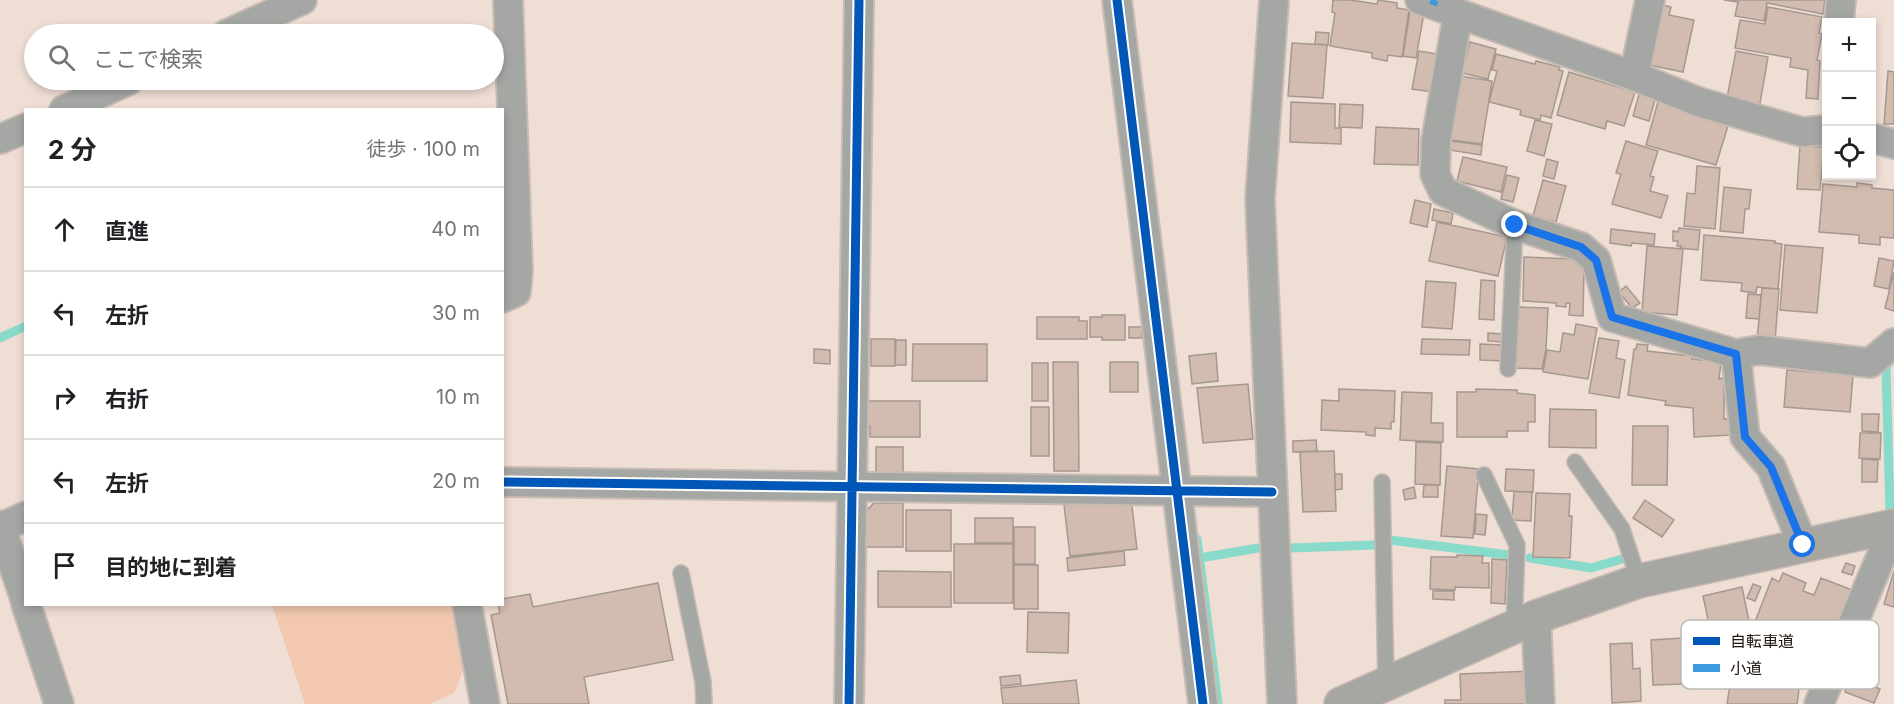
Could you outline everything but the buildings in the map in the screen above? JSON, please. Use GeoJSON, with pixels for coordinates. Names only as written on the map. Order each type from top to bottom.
{"type":"FeatureCollection","features":[{"type":"Feature","properties":{"kind":"street"},"geometry":{"type":"LineString","coordinates":[[249,24],[302,0]]}},
{"type":"Feature","properties":{"kind":"street"},"geometry":{"type":"LineString","coordinates":[[504,297],[516,292],[518,272],[508,0]]}},
{"type":"Feature","properties":{"kind":"street"},"geometry":{"type":"LineString","coordinates":[[849,704],[859,0]]}},
{"type":"Feature","properties":{"kind":"street"},"geometry":{"type":"LineString","coordinates":[[1117,0],[1203,704]]}},
{"type":"Feature","properties":{"kind":"street"},"geometry":{"type":"LineString","coordinates":[[1274,0],[1260,199],[1282,704]]}},
{"type":"Feature","properties":{"kind":"street"},"geometry":{"type":"LineString","coordinates":[[1420,0],[1634,76],[1699,102],[1802,132],[1822,130]]}},
{"type":"Feature","properties":{"kind":"street"},"geometry":{"type":"LineString","coordinates":[[1634,76],[1650,0]]}},
{"type":"Feature","properties":{"kind":"street"},"geometry":{"type":"LineString","coordinates":[[1839,18],[1841,0]]}},
{"type":"Feature","properties":{"kind":"street"},"geometry":{"type":"LineString","coordinates":[[1458,14],[1436,141],[1435,174],[1443,191],[1515,225],[1581,247],[1596,260],[1612,317],[1736,354],[1759,350],[1870,363],[1894,343]]}},
{"type":"Feature","properties":{"kind":"street"},"geometry":{"type":"LineString","coordinates":[[68,108],[107,90]]}},
{"type":"Feature","properties":{"kind":"street"},"geometry":{"type":"LineString","coordinates":[[0,139],[24,129]]}},
{"type":"Feature","properties":{"kind":"street"},"geometry":{"type":"LineString","coordinates":[[1876,139],[1894,144]]}},
{"type":"Feature","properties":{"kind":"street"},"geometry":{"type":"LineString","coordinates":[[1736,354],[1745,437],[1771,467],[1803,545]]}},
{"type":"Feature","properties":{"kind":"street"},"geometry":{"type":"LineString","coordinates":[[504,482],[1272,492]]}},
{"type":"Feature","properties":{"kind":"street"},"geometry":{"type":"LineString","coordinates":[[7,524],[24,595]]}},
{"type":"Feature","properties":{"kind":"street"},"geometry":{"type":"LineString","coordinates":[[1341,704],[1525,622],[1639,581],[1894,526]]}},
{"type":"Feature","properties":{"kind":"street"},"geometry":{"type":"LineString","coordinates":[[1854,620],[1894,526]]}},
{"type":"Feature","properties":{"kind":"street"},"geometry":{"type":"LineString","coordinates":[[27,606],[59,704]]}},
{"type":"Feature","properties":{"kind":"street"},"geometry":{"type":"LineString","coordinates":[[467,606],[477,701]]}},
{"type":"Feature","properties":{"kind":"street"},"geometry":{"type":"LineString","coordinates":[[1525,622],[1540,704]]}},
{"type":"Feature","properties":{"kind":"street"},"geometry":{"type":"LineString","coordinates":[[1819,704],[1825,689]]}},
{"type":"Feature","properties":{"kind":"lane"},"geometry":{"type":"LineString","coordinates":[[1508,369],[1515,225]]}},
{"type":"Feature","properties":{"kind":"lane"},"geometry":{"type":"LineString","coordinates":[[1575,462],[1622,529],[1639,581]]}},
{"type":"Feature","properties":{"kind":"lane"},"geometry":{"type":"LineString","coordinates":[[1484,475],[1517,545],[1525,622]]}},
{"type":"Feature","properties":{"kind":"lane"},"geometry":{"type":"LineString","coordinates":[[1382,482],[1386,684]]}},
{"type":"Feature","properties":{"kind":"lane"},"geometry":{"type":"LineString","coordinates":[[681,573],[703,682],[704,704]]}},
{"type":"Feature","properties":{"kind":"shaded area"},"geometry":{"type":"Polygon","coordinates":[[[272,606],[452,606],[464,668],[454,693],[430,704],[305,704],[272,606]]]}},
{"type":"Feature","properties":{"kind":"waterway"},"geometry":{"type":"LineString","coordinates":[[0,338],[24,327]]}},
{"type":"Feature","properties":{"kind":"waterway"},"geometry":{"type":"LineString","coordinates":[[1890,510],[1886,368],[1891,358]]}},
{"type":"Feature","properties":{"kind":"waterway"},"geometry":{"type":"LineString","coordinates":[[1197,539],[1218,704]]}},
{"type":"Feature","properties":{"kind":"waterway"},"geometry":{"type":"LineString","coordinates":[[1390,540],[1509,555]]}},
{"type":"Feature","properties":{"kind":"waterway"},"geometry":{"type":"LineString","coordinates":[[1291,548],[1374,545]]}},
{"type":"Feature","properties":{"kind":"waterway"},"geometry":{"type":"LineString","coordinates":[[1200,558],[1258,548]]}},
{"type":"Feature","properties":{"kind":"waterway"},"geometry":{"type":"LineString","coordinates":[[1530,558],[1591,568],[1622,559]]}},
{"type":"Feature","properties":{"kind":"marked path"},"geometry":{"type":"LineString","coordinates":[[1433,5],[1435,0]]}},
{"type":"Feature","properties":{"kind":"cycle path"},"geometry":{"type":"LineString","coordinates":[[849,704],[859,0]]}},
{"type":"Feature","properties":{"kind":"cycle path"},"geometry":{"type":"LineString","coordinates":[[1117,0],[1203,704]]}},
{"type":"Feature","properties":{"kind":"cycle path"},"geometry":{"type":"LineString","coordinates":[[504,482],[1272,492]]}},
{"type":"Feature","properties":{"kind":"route"},"geometry":{"type":"LineString","coordinates":[[1515,225],[1581,247],[1596,260],[1612,317],[1736,354],[1745,437],[1771,467],[1803,545]]}}]}
